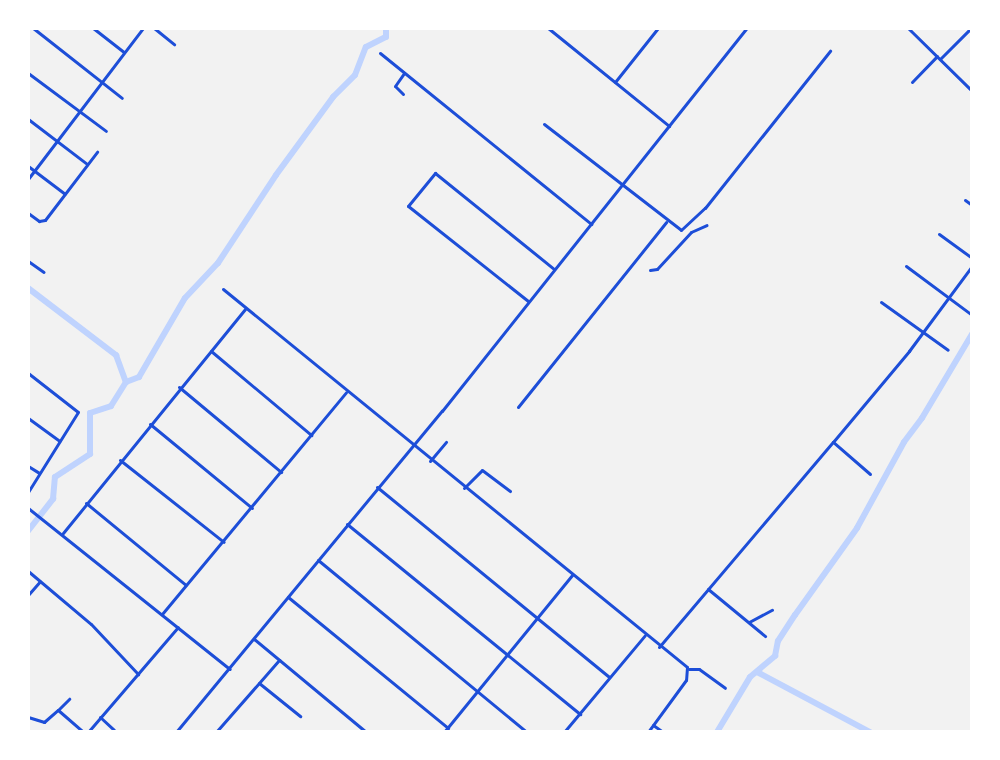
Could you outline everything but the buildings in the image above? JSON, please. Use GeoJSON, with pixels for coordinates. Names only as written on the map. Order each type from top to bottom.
{"type":"FeatureCollection","features":[{"type":"Feature","properties":{"kind":"street"},"geometry":{"type":"LineString","coordinates":[[33,28],[122,98]]}},
{"type":"Feature","properties":{"kind":"street"},"geometry":{"type":"LineString","coordinates":[[93,28],[124,52]]}},
{"type":"Feature","properties":{"kind":"street"},"geometry":{"type":"LineString","coordinates":[[28,179],[143,28]]}},
{"type":"Feature","properties":{"kind":"street"},"geometry":{"type":"LineString","coordinates":[[154,28],[174,45]]}},
{"type":"Feature","properties":{"kind":"street"},"geometry":{"type":"LineString","coordinates":[[548,28],[669,126]]}},
{"type":"Feature","properties":{"kind":"street"},"geometry":{"type":"LineString","coordinates":[[615,82],[658,28]]}},
{"type":"Feature","properties":{"kind":"street"},"geometry":{"type":"LineString","coordinates":[[177,732],[412,447],[747,28]]}},
{"type":"Feature","properties":{"kind":"street"},"geometry":{"type":"LineString","coordinates":[[908,28],[972,91]]}},
{"type":"Feature","properties":{"kind":"street"},"geometry":{"type":"LineString","coordinates":[[912,82],[971,28]]}},
{"type":"Feature","properties":{"kind":"street"},"geometry":{"type":"LineString","coordinates":[[681,230],[705,208],[830,51]]}},
{"type":"Feature","properties":{"kind":"street"},"geometry":{"type":"LineString","coordinates":[[380,53],[591,224]]}},
{"type":"Feature","properties":{"kind":"street"},"geometry":{"type":"LineString","coordinates":[[403,94],[395,86],[404,72]]}},
{"type":"Feature","properties":{"kind":"street"},"geometry":{"type":"LineString","coordinates":[[28,73],[106,131]]}},
{"type":"Feature","properties":{"kind":"street"},"geometry":{"type":"LineString","coordinates":[[28,119],[87,164]]}},
{"type":"Feature","properties":{"kind":"street"},"geometry":{"type":"LineString","coordinates":[[544,124],[666,222],[681,230],[686,237]]}},
{"type":"Feature","properties":{"kind":"street"},"geometry":{"type":"LineString","coordinates":[[28,213],[43,221],[97,152]]}},
{"type":"Feature","properties":{"kind":"street"},"geometry":{"type":"LineString","coordinates":[[28,166],[65,194]]}},
{"type":"Feature","properties":{"kind":"street"},"geometry":{"type":"LineString","coordinates":[[528,301],[408,206],[435,173],[554,269]]}},
{"type":"Feature","properties":{"kind":"street"},"geometry":{"type":"LineString","coordinates":[[965,200],[972,205]]}},
{"type":"Feature","properties":{"kind":"street"},"geometry":{"type":"LineString","coordinates":[[518,407],[666,222]]}},
{"type":"Feature","properties":{"kind":"street"},"geometry":{"type":"LineString","coordinates":[[650,270],[657,269],[686,237],[707,225]]}},
{"type":"Feature","properties":{"kind":"street"},"geometry":{"type":"LineString","coordinates":[[939,234],[972,258]]}},
{"type":"Feature","properties":{"kind":"street"},"geometry":{"type":"LineString","coordinates":[[28,261],[44,272]]}},
{"type":"Feature","properties":{"kind":"street"},"geometry":{"type":"LineString","coordinates":[[906,266],[972,315]]}},
{"type":"Feature","properties":{"kind":"street"},"geometry":{"type":"LineString","coordinates":[[659,647],[906,355],[972,266]]}},
{"type":"Feature","properties":{"kind":"street"},"geometry":{"type":"LineString","coordinates":[[223,289],[412,447],[659,647],[688,669],[699,669],[725,688]]}},
{"type":"Feature","properties":{"kind":"street"},"geometry":{"type":"LineString","coordinates":[[881,302],[948,350]]}},
{"type":"Feature","properties":{"kind":"street"},"geometry":{"type":"LineString","coordinates":[[63,533],[245,308]]}},
{"type":"Feature","properties":{"kind":"street"},"geometry":{"type":"LineString","coordinates":[[211,351],[311,435]]}},
{"type":"Feature","properties":{"kind":"street"},"geometry":{"type":"LineString","coordinates":[[28,373],[78,410],[28,492]]}},
{"type":"Feature","properties":{"kind":"street"},"geometry":{"type":"LineString","coordinates":[[179,387],[281,472]]}},
{"type":"Feature","properties":{"kind":"street"},"geometry":{"type":"LineString","coordinates":[[162,614],[346,392]]}},
{"type":"Feature","properties":{"kind":"street"},"geometry":{"type":"LineString","coordinates":[[28,418],[60,441]]}},
{"type":"Feature","properties":{"kind":"street"},"geometry":{"type":"LineString","coordinates":[[150,424],[252,508]]}},
{"type":"Feature","properties":{"kind":"street"},"geometry":{"type":"LineString","coordinates":[[430,461],[446,442]]}},
{"type":"Feature","properties":{"kind":"street"},"geometry":{"type":"LineString","coordinates":[[833,442],[870,474]]}},
{"type":"Feature","properties":{"kind":"street"},"geometry":{"type":"LineString","coordinates":[[120,460],[224,542]]}},
{"type":"Feature","properties":{"kind":"street"},"geometry":{"type":"LineString","coordinates":[[28,466],[40,474]]}},
{"type":"Feature","properties":{"kind":"street"},"geometry":{"type":"LineString","coordinates":[[464,488],[482,470],[510,491]]}},
{"type":"Feature","properties":{"kind":"street"},"geometry":{"type":"LineString","coordinates":[[377,487],[609,677]]}},
{"type":"Feature","properties":{"kind":"street"},"geometry":{"type":"LineString","coordinates":[[86,503],[186,585]]}},
{"type":"Feature","properties":{"kind":"street"},"geometry":{"type":"LineString","coordinates":[[28,508],[63,533],[230,669]]}},
{"type":"Feature","properties":{"kind":"street"},"geometry":{"type":"LineString","coordinates":[[347,524],[580,714]]}},
{"type":"Feature","properties":{"kind":"street"},"geometry":{"type":"LineString","coordinates":[[318,560],[527,732]]}},
{"type":"Feature","properties":{"kind":"street"},"geometry":{"type":"LineString","coordinates":[[28,571],[91,624],[138,674]]}},
{"type":"Feature","properties":{"kind":"street"},"geometry":{"type":"LineString","coordinates":[[444,732],[572,575]]}},
{"type":"Feature","properties":{"kind":"street"},"geometry":{"type":"LineString","coordinates":[[28,595],[40,581]]}},
{"type":"Feature","properties":{"kind":"street"},"geometry":{"type":"LineString","coordinates":[[708,589],[765,636]]}},
{"type":"Feature","properties":{"kind":"street"},"geometry":{"type":"LineString","coordinates":[[288,597],[448,728]]}},
{"type":"Feature","properties":{"kind":"street"},"geometry":{"type":"LineString","coordinates":[[749,622],[772,610]]}},
{"type":"Feature","properties":{"kind":"street"},"geometry":{"type":"LineString","coordinates":[[88,732],[178,627]]}},
{"type":"Feature","properties":{"kind":"street"},"geometry":{"type":"LineString","coordinates":[[564,732],[645,635]]}},
{"type":"Feature","properties":{"kind":"street"},"geometry":{"type":"LineString","coordinates":[[254,639],[366,732]]}},
{"type":"Feature","properties":{"kind":"street"},"geometry":{"type":"LineString","coordinates":[[216,732],[279,660]]}},
{"type":"Feature","properties":{"kind":"street"},"geometry":{"type":"LineString","coordinates":[[648,732],[686,680],[688,669]]}},
{"type":"Feature","properties":{"kind":"street"},"geometry":{"type":"LineString","coordinates":[[260,683],[300,716]]}},
{"type":"Feature","properties":{"kind":"street"},"geometry":{"type":"LineString","coordinates":[[28,717],[44,722],[69,699]]}},
{"type":"Feature","properties":{"kind":"street"},"geometry":{"type":"LineString","coordinates":[[58,710],[83,732]]}},
{"type":"Feature","properties":{"kind":"street"},"geometry":{"type":"LineString","coordinates":[[100,717],[114,730]]}},
{"type":"Feature","properties":{"kind":"street"},"geometry":{"type":"LineString","coordinates":[[653,725],[663,732]]}},
{"type":"Feature","properties":{"kind":"waterway"},"geometry":{"type":"LineString","coordinates":[[28,531],[53,499],[55,477],[90,454],[90,413],[111,406],[126,382],[139,377],[185,298],[218,263],[276,175],[333,97],[355,75],[366,47],[386,37],[386,28]]}},
{"type":"Feature","properties":{"kind":"waterway"},"geometry":{"type":"LineString","coordinates":[[28,288],[116,355],[126,382]]}},
{"type":"Feature","properties":{"kind":"waterway"},"geometry":{"type":"LineString","coordinates":[[717,732],[750,677],[775,656],[778,641],[857,528],[904,442],[922,418],[972,334]]}},
{"type":"Feature","properties":{"kind":"waterway"},"geometry":{"type":"LineString","coordinates":[[757,672],[870,732]]}}]}
